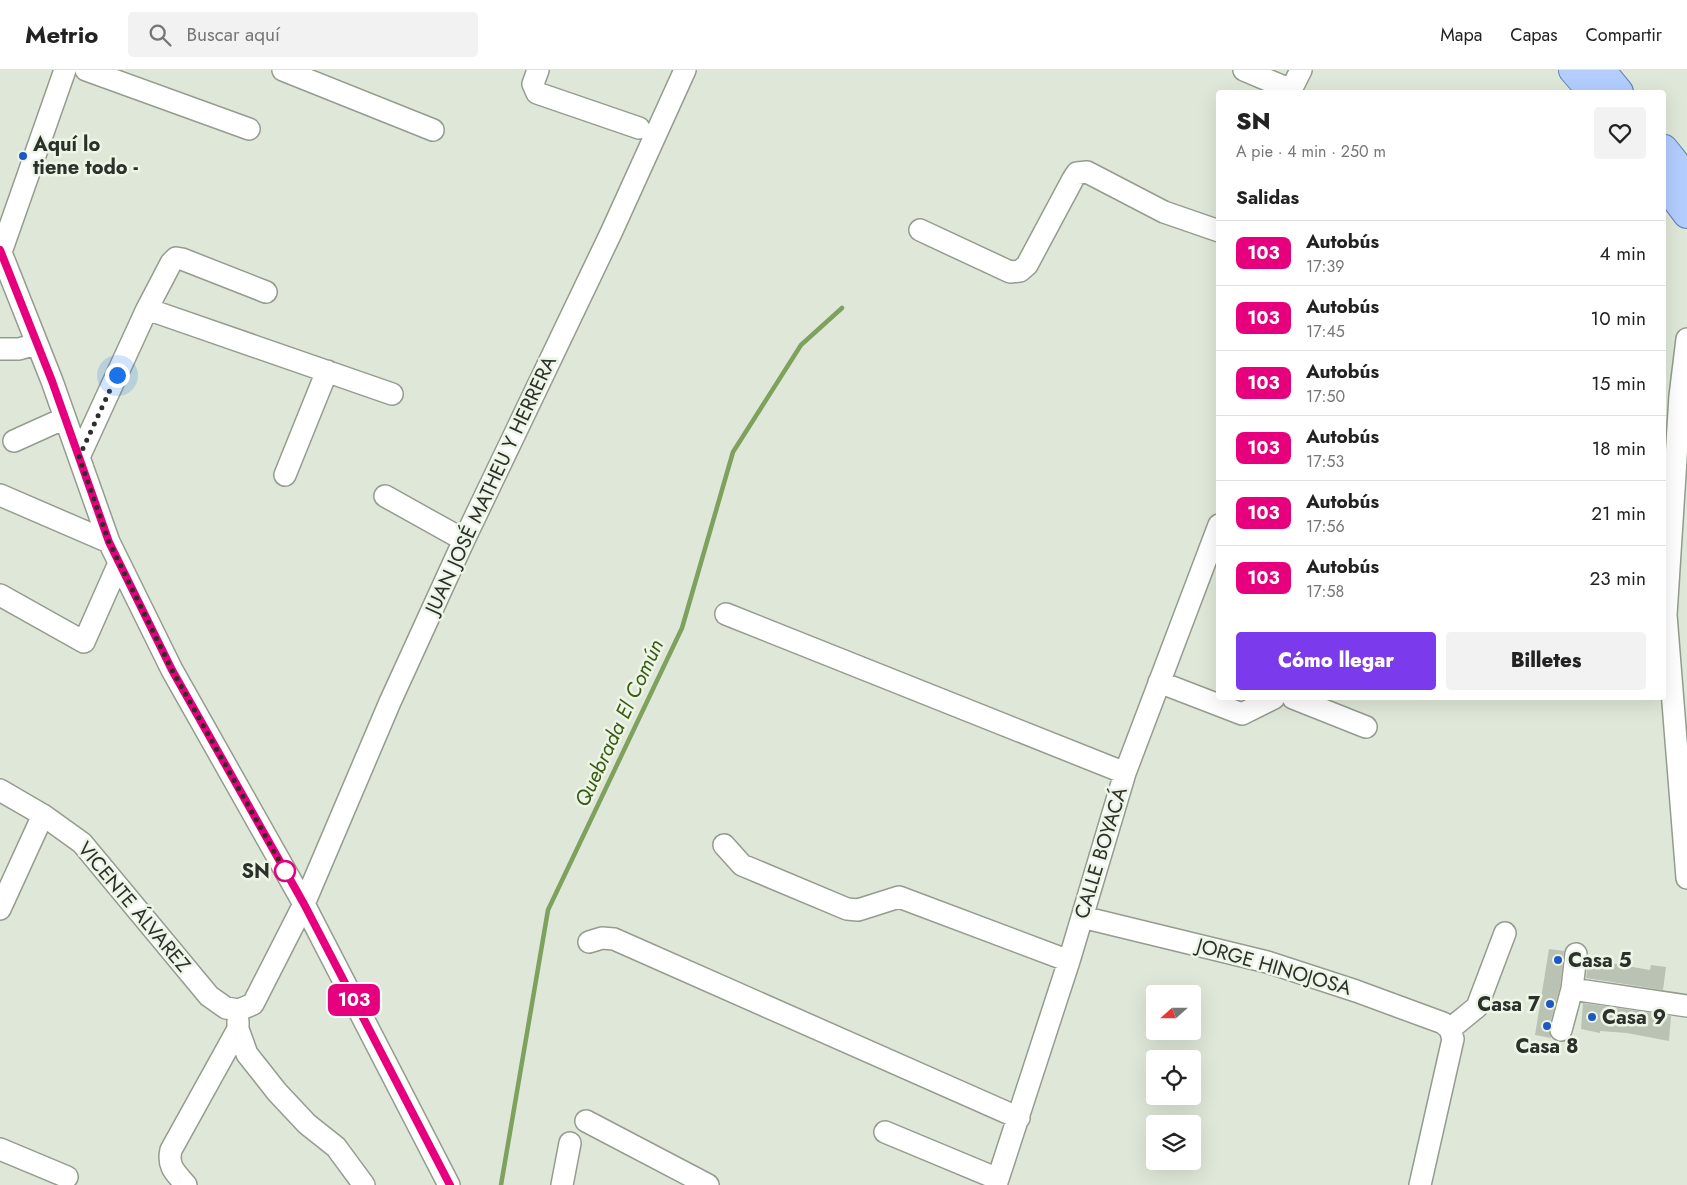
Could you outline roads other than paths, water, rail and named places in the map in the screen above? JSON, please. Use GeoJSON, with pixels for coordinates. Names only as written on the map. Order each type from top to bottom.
{"type":"FeatureCollection","features":[{"type":"Feature","properties":{"kind":"main road"},"geometry":{"type":"LineString","coordinates":[[1573,70],[1590,90]]}},
{"type":"Feature","properties":{"kind":"main road"},"geometry":{"type":"LineString","coordinates":[[1601,70],[1617,90]]}},
{"type":"Feature","properties":{"kind":"main road"},"geometry":{"type":"LineString","coordinates":[[1666,152],[1687,178]]}},
{"type":"Feature","properties":{"kind":"main road"},"geometry":{"type":"LineString","coordinates":[[1666,186],[1687,214]]}},
{"type":"Feature","properties":{"kind":"street"},"geometry":{"type":"LineString","coordinates":[[65,70],[0,251],[65,418],[109,542],[119,563],[172,670],[304,904],[450,1185]]}},
{"type":"Feature","properties":{"kind":"street"},"geometry":{"type":"LineString","coordinates":[[86,70],[249,130]]}},
{"type":"Feature","properties":{"kind":"street"},"geometry":{"type":"LineString","coordinates":[[282,70],[434,130]]}},
{"type":"Feature","properties":{"kind":"street"},"geometry":{"type":"LineString","coordinates":[[538,70],[533,84],[538,93],[639,128]]}},
{"type":"Feature","properties":{"kind":"street"},"geometry":{"type":"LineString","coordinates":[[1244,70],[1289,90]]}},
{"type":"Feature","properties":{"kind":"street"},"geometry":{"type":"LineString","coordinates":[[1291,90],[1301,70]]}},
{"type":"Feature","properties":{"kind":"street","name":"JUAN JOSÉ MATHEU Y HERRERA"},"geometry":{"type":"LineString","coordinates":[[304,904],[390,702],[464,540],[611,233],[683,71]]}},
{"type":"Feature","properties":{"kind":"street"},"geometry":{"type":"LineString","coordinates":[[920,230],[1010,272],[1020,271],[1027,265],[1073,178],[1077,173],[1087,172],[1164,212],[1216,230]]}},
{"type":"Feature","properties":{"kind":"street"},"geometry":{"type":"LineString","coordinates":[[79,457],[147,309],[171,263],[176,258],[266,292]]}},
{"type":"Feature","properties":{"kind":"street"},"geometry":{"type":"LineString","coordinates":[[0,304],[12,284]]}},
{"type":"Feature","properties":{"kind":"street"},"geometry":{"type":"LineString","coordinates":[[147,309],[392,394]]}},
{"type":"Feature","properties":{"kind":"street"},"geometry":{"type":"LineString","coordinates":[[1687,339],[1672,393],[1666,615],[1687,878]]}},
{"type":"Feature","properties":{"kind":"street"},"geometry":{"type":"LineString","coordinates":[[0,349],[20,348],[36,344]]}},
{"type":"Feature","properties":{"kind":"street"},"geometry":{"type":"LineString","coordinates":[[285,475],[327,371]]}},
{"type":"Feature","properties":{"kind":"street"},"geometry":{"type":"LineString","coordinates":[[14,441],[65,418]]}},
{"type":"Feature","properties":{"kind":"street"},"geometry":{"type":"LineString","coordinates":[[0,495],[109,542]]}},
{"type":"Feature","properties":{"kind":"street"},"geometry":{"type":"LineString","coordinates":[[385,496],[464,540]]}},
{"type":"Feature","properties":{"kind":"street","name":"CALLE BOYACÁ"},"geometry":{"type":"LineString","coordinates":[[997,1182],[1069,961],[1125,773],[1216,533]]}},
{"type":"Feature","properties":{"kind":"street"},"geometry":{"type":"LineString","coordinates":[[0,595],[84,642],[119,563]]}},
{"type":"Feature","properties":{"kind":"street"},"geometry":{"type":"LineString","coordinates":[[726,614],[1125,773]]}},
{"type":"Feature","properties":{"kind":"street"},"geometry":{"type":"LineString","coordinates":[[1159,682],[1242,714],[1270,700]]}},
{"type":"Feature","properties":{"kind":"street"},"geometry":{"type":"LineString","coordinates":[[1298,700],[1366,727]]}},
{"type":"Feature","properties":{"kind":"street","name":"VICENTE ÁLVAREZ"},"geometry":{"type":"LineString","coordinates":[[0,790],[43,815],[82,843],[209,996],[226,1008],[243,1014]]}},
{"type":"Feature","properties":{"kind":"street"},"geometry":{"type":"LineString","coordinates":[[0,909],[43,815]]}},
{"type":"Feature","properties":{"kind":"street"},"geometry":{"type":"LineString","coordinates":[[724,845],[742,865],[847,909],[858,910],[899,897],[1069,961]]}},
{"type":"Feature","properties":{"kind":"street"},"geometry":{"type":"LineString","coordinates":[[186,1185],[171,1168],[169,1159],[171,1150],[304,904]]}},
{"type":"Feature","properties":{"kind":"street","name":"JORGE HINOJOSA"},"geometry":{"type":"LineString","coordinates":[[1082,917],[1266,962],[1356,991],[1443,1023],[1452,1034]]}},
{"type":"Feature","properties":{"kind":"street"},"geometry":{"type":"LineString","coordinates":[[1420,1185],[1452,1034],[1477,1008],[1505,933]]}},
{"type":"Feature","properties":{"kind":"street"},"geometry":{"type":"LineString","coordinates":[[589,942],[602,938],[614,939],[1019,1118]]}},
{"type":"Feature","properties":{"kind":"street"},"geometry":{"type":"LineString","coordinates":[[1561,1030],[1572,989],[1576,954]]}},
{"type":"Feature","properties":{"kind":"street"},"geometry":{"type":"LineString","coordinates":[[1572,989],[1687,1006]]}},
{"type":"Feature","properties":{"kind":"street"},"geometry":{"type":"LineString","coordinates":[[243,1014],[247,1054],[307,1124],[336,1148],[364,1185]]}},
{"type":"Feature","properties":{"kind":"street"},"geometry":{"type":"LineString","coordinates":[[586,1121],[708,1185]]}},
{"type":"Feature","properties":{"kind":"street"},"geometry":{"type":"LineString","coordinates":[[885,1132],[997,1182]]}},
{"type":"Feature","properties":{"kind":"street"},"geometry":{"type":"LineString","coordinates":[[562,1185],[570,1143]]}},
{"type":"Feature","properties":{"kind":"street"},"geometry":{"type":"LineString","coordinates":[[0,1148],[67,1177]]}},
{"type":"Feature","properties":{"kind":"waterway","name":"Quebrada El Común"},"geometry":{"type":"LineString","coordinates":[[501,1185],[548,910],[682,628],[733,452],[801,345],[842,308]]}},
{"type":"Feature","properties":{"kind":"place","name":"Aquí lo tiene todo -"},"geometry":{"type":"Point","coordinates":[23,156]}},
{"type":"Feature","properties":{"kind":"place","name":"SN"},"geometry":{"type":"Point","coordinates":[285,871]}},
{"type":"Feature","properties":{"kind":"place","name":"Casa 5"},"geometry":{"type":"Point","coordinates":[1558,960]}},
{"type":"Feature","properties":{"kind":"place","name":"Casa 7"},"geometry":{"type":"Point","coordinates":[1550,1004]}},
{"type":"Feature","properties":{"kind":"place","name":"Casa 9"},"geometry":{"type":"Point","coordinates":[1592,1017]}},
{"type":"Feature","properties":{"kind":"place","name":"Casa 8"},"geometry":{"type":"Point","coordinates":[1547,1026]}}]}
